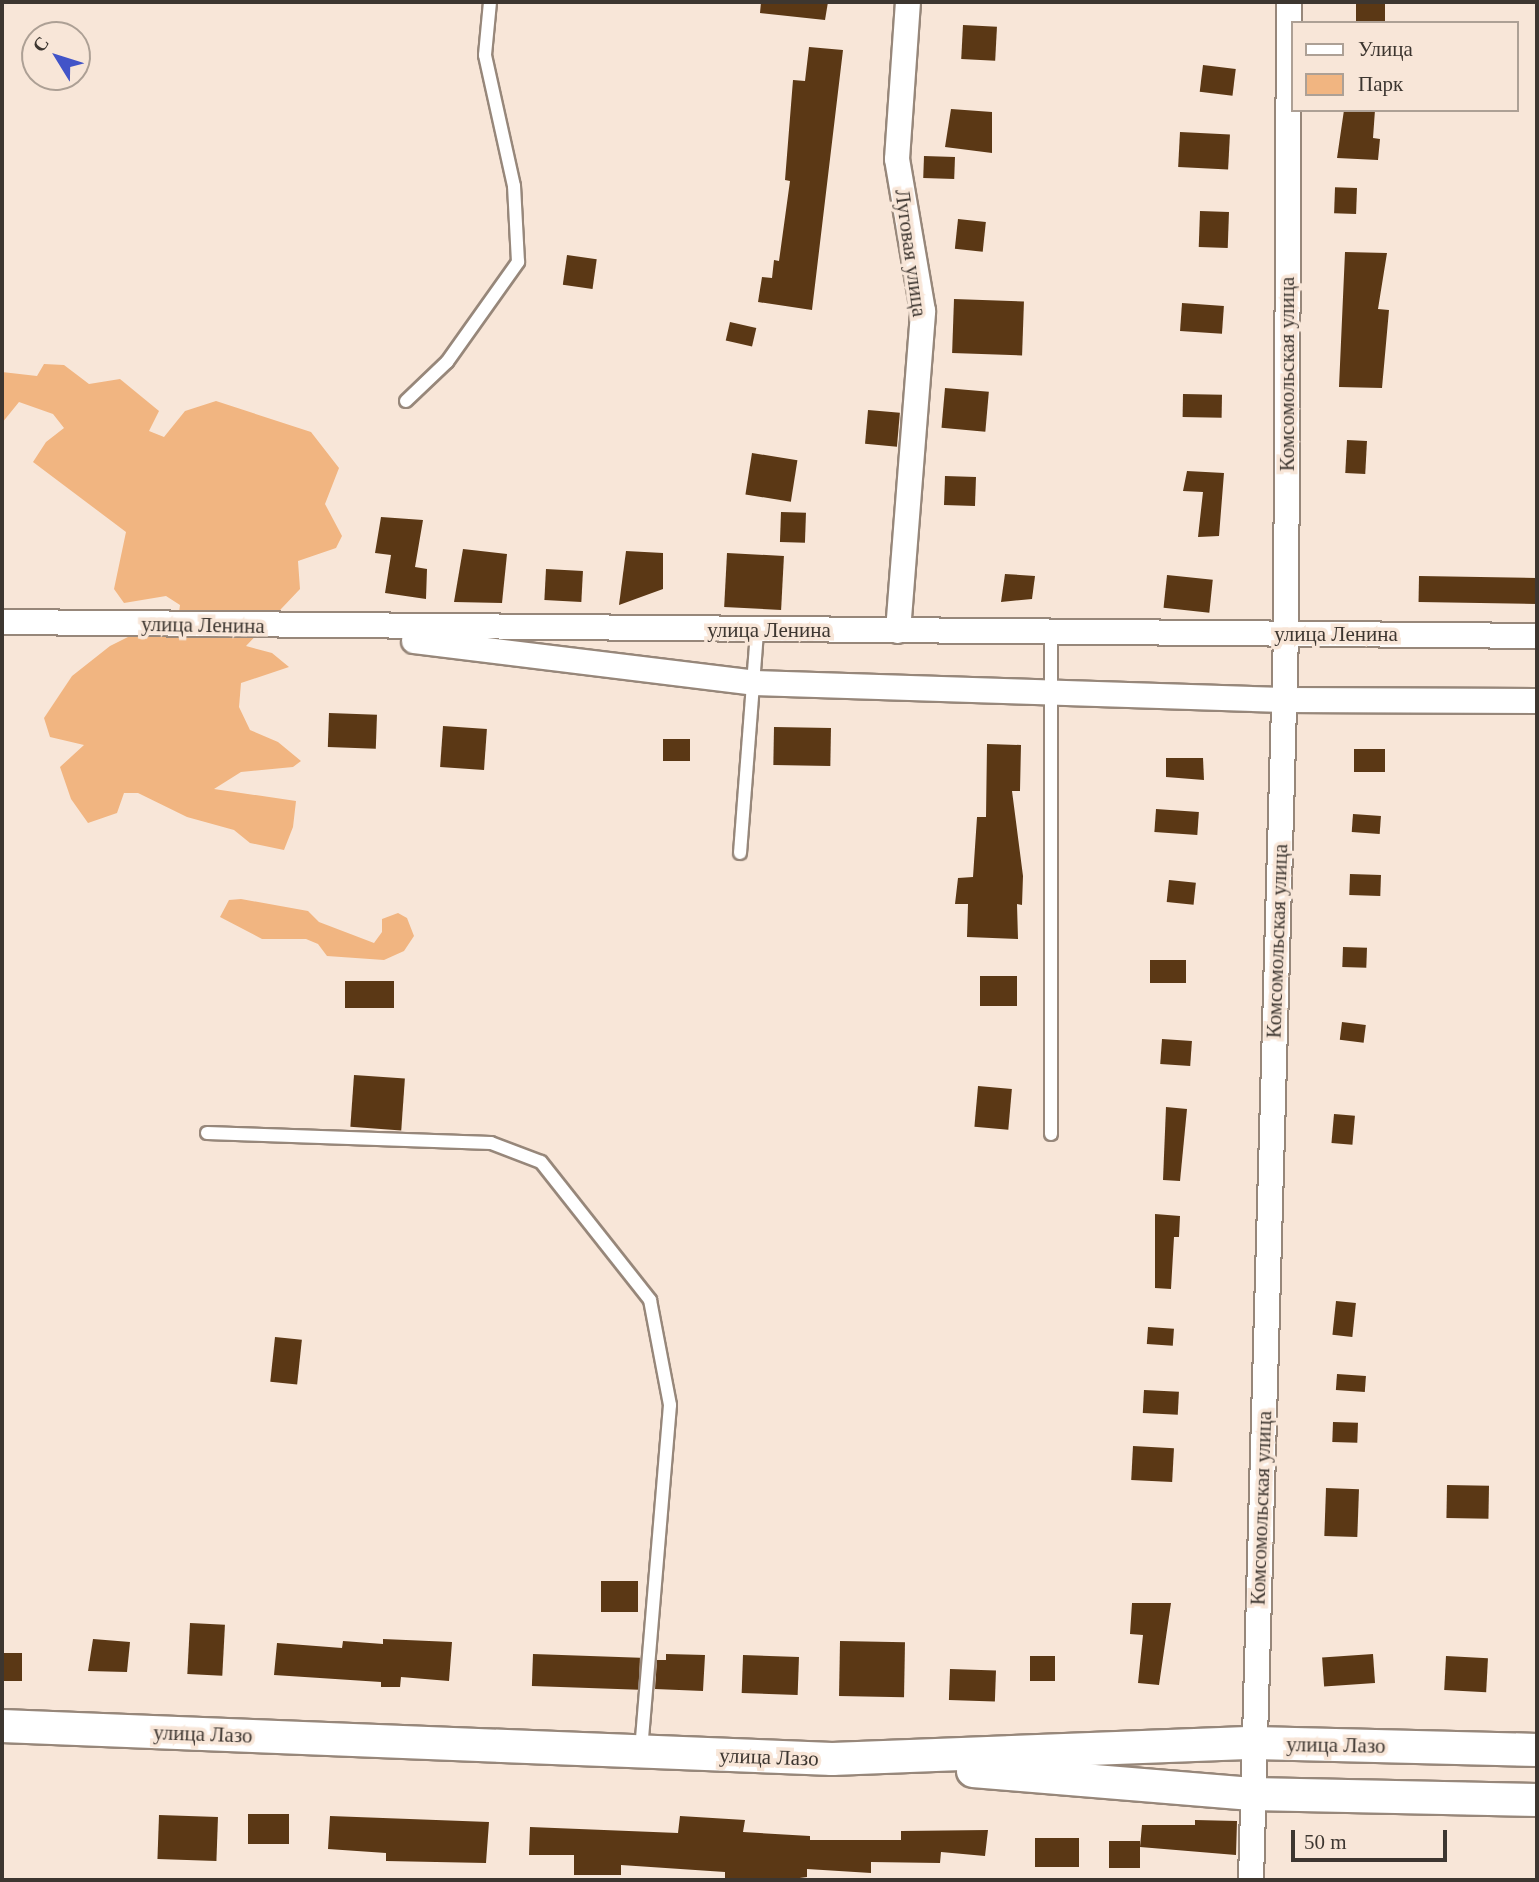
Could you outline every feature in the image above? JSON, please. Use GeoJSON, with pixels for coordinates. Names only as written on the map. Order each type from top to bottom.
{"type":"FeatureCollection","features":[{"type":"Feature","properties":{"kind":"street","name":"Луговая улица"},"geometry":{"type":"LineString","coordinates":[[898,631],[923,311],[897,159],[908,2]]}},
{"type":"Feature","properties":{"kind":"street","name":"Комсомольская улица"},"geometry":{"type":"LineString","coordinates":[[1251,1880],[1286,634],[1289,2]]}},
{"type":"Feature","properties":{"kind":"street","name":"улица Ленина"},"geometry":{"type":"LineString","coordinates":[[2,622],[757,631],[1537,636]]}},
{"type":"Feature","properties":{"kind":"street"},"geometry":{"type":"LineString","coordinates":[[296,626],[754,683],[1284,700],[1537,701]]}},
{"type":"Feature","properties":{"kind":"street","name":"улица Лазо"},"geometry":{"type":"LineString","coordinates":[[2,1726],[832,1759],[1254,1743],[1537,1750]]}},
{"type":"Feature","properties":{"kind":"street"},"geometry":{"type":"LineString","coordinates":[[832,1759],[1252,1794],[1537,1800]]}},
{"type":"Feature","properties":{"kind":"lane"},"geometry":{"type":"LineString","coordinates":[[406,401],[447,362],[518,262],[514,186],[485,55],[490,2]]}},
{"type":"Feature","properties":{"kind":"lane"},"geometry":{"type":"LineString","coordinates":[[740,853],[757,631]]}},
{"type":"Feature","properties":{"kind":"lane"},"geometry":{"type":"LineString","coordinates":[[1051,631],[1051,1134]]}},
{"type":"Feature","properties":{"kind":"lane"},"geometry":{"type":"LineString","coordinates":[[207,1133],[491,1143],[541,1162],[650,1300],[670,1405],[641,1751]]}},
{"type":"Feature","properties":{"kind":"green space"},"geometry":{"type":"Polygon","coordinates":[[[44,364],[64,365],[89,384],[120,379],[159,411],[149,431],[164,437],[185,411],[216,401],[311,432],[339,468],[325,504],[342,536],[336,548],[298,561],[300,589],[246,646],[272,653],[289,667],[241,683],[239,707],[250,730],[278,742],[301,761],[293,767],[241,772],[214,789],[296,801],[293,827],[284,850],[250,843],[234,830],[187,817],[138,793],[124,793],[117,813],[88,823],[71,799],[60,767],[84,745],[50,737],[44,718],[72,676],[110,646],[130,636],[176,635],[180,605],[166,596],[124,603],[114,589],[126,532],[33,462],[46,442],[64,428],[53,414],[19,402],[2,423],[2,372],[37,376],[44,364]]]}},
{"type":"Feature","properties":{"kind":"green space"},"geometry":{"type":"Polygon","coordinates":[[[241,899],[308,911],[319,922],[374,943],[382,932],[382,919],[398,913],[407,918],[414,936],[404,951],[384,960],[327,956],[318,944],[306,939],[262,939],[220,917],[229,900],[241,899]]]}},
{"type":"Feature","properties":{"kind":"building"},"geometry":{"type":"Polygon","coordinates":[[[761,2],[828,2],[825,20],[760,13],[761,2]]]}},
{"type":"Feature","properties":{"kind":"building"},"geometry":{"type":"Polygon","coordinates":[[[1356,2],[1385,2],[1385,21],[1356,21],[1356,2]]]}},
{"type":"Feature","properties":{"kind":"building"},"geometry":{"type":"Polygon","coordinates":[[[963,25],[997,27],[995,61],[961,59],[963,25]]]}},
{"type":"Feature","properties":{"kind":"building"},"geometry":{"type":"Polygon","coordinates":[[[809,47],[843,50],[812,310],[758,302],[762,277],[772,278],[774,260],[779,261],[790,181],[785,180],[793,80],[805,81],[809,47]]]}},
{"type":"Feature","properties":{"kind":"building"},"geometry":{"type":"Polygon","coordinates":[[[1203,65],[1236,69],[1232,96],[1200,92],[1203,65]]]}},
{"type":"Feature","properties":{"kind":"building"},"geometry":{"type":"Polygon","coordinates":[[[951,109],[992,112],[992,153],[945,147],[951,109]]]}},
{"type":"Feature","properties":{"kind":"building"},"geometry":{"type":"Polygon","coordinates":[[[1344,112],[1375,112],[1373,138],[1380,139],[1378,160],[1337,158],[1344,112]]]}},
{"type":"Feature","properties":{"kind":"building"},"geometry":{"type":"Polygon","coordinates":[[[1180,132],[1230,135],[1228,170],[1178,167],[1180,132]]]}},
{"type":"Feature","properties":{"kind":"building"},"geometry":{"type":"Polygon","coordinates":[[[924,156],[955,157],[954,179],[923,178],[924,156]]]}},
{"type":"Feature","properties":{"kind":"building"},"geometry":{"type":"Polygon","coordinates":[[[1335,187],[1357,188],[1356,214],[1334,213],[1335,187]]]}},
{"type":"Feature","properties":{"kind":"building"},"geometry":{"type":"Polygon","coordinates":[[[1200,211],[1229,212],[1228,248],[1199,247],[1200,211]]]}},
{"type":"Feature","properties":{"kind":"building"},"geometry":{"type":"Polygon","coordinates":[[[958,219],[986,222],[983,252],[955,249],[958,219]]]}},
{"type":"Feature","properties":{"kind":"building"},"geometry":{"type":"Polygon","coordinates":[[[1345,252],[1387,253],[1378,309],[1389,310],[1382,388],[1339,387],[1345,252]]]}},
{"type":"Feature","properties":{"kind":"building"},"geometry":{"type":"Polygon","coordinates":[[[567,255],[597,259],[593,289],[563,285],[567,255]]]}},
{"type":"Feature","properties":{"kind":"building"},"geometry":{"type":"Polygon","coordinates":[[[954,299],[1024,301],[1022,355],[952,353],[954,299]]]}},
{"type":"Feature","properties":{"kind":"building"},"geometry":{"type":"Polygon","coordinates":[[[1182,303],[1224,306],[1222,334],[1180,331],[1182,303]]]}},
{"type":"Feature","properties":{"kind":"building"},"geometry":{"type":"Polygon","coordinates":[[[730,322],[756,328],[752,347],[726,341],[730,322]]]}},
{"type":"Feature","properties":{"kind":"building"},"geometry":{"type":"Polygon","coordinates":[[[945,388],[989,392],[985,432],[942,428],[945,388]]]}},
{"type":"Feature","properties":{"kind":"building"},"geometry":{"type":"Polygon","coordinates":[[[1183,394],[1222,395],[1222,418],[1183,417],[1183,394]]]}},
{"type":"Feature","properties":{"kind":"building"},"geometry":{"type":"Polygon","coordinates":[[[868,410],[900,413],[897,447],[865,444],[868,410]]]}},
{"type":"Feature","properties":{"kind":"building"},"geometry":{"type":"Polygon","coordinates":[[[1347,440],[1367,441],[1365,474],[1345,473],[1347,440]]]}},
{"type":"Feature","properties":{"kind":"building"},"geometry":{"type":"Polygon","coordinates":[[[752,453],[797,460],[791,502],[745,494],[752,453]]]}},
{"type":"Feature","properties":{"kind":"building"},"geometry":{"type":"Polygon","coordinates":[[[1187,471],[1224,473],[1219,536],[1198,537],[1203,492],[1183,491],[1187,471]]]}},
{"type":"Feature","properties":{"kind":"building"},"geometry":{"type":"Polygon","coordinates":[[[945,476],[976,477],[975,506],[944,505],[945,476]]]}},
{"type":"Feature","properties":{"kind":"building"},"geometry":{"type":"Polygon","coordinates":[[[781,512],[806,513],[805,543],[780,542],[781,512]]]}},
{"type":"Feature","properties":{"kind":"building"},"geometry":{"type":"Polygon","coordinates":[[[381,517],[423,520],[415,567],[427,569],[426,599],[385,593],[391,555],[375,553],[381,517]]]}},
{"type":"Feature","properties":{"kind":"building"},"geometry":{"type":"Polygon","coordinates":[[[463,549],[507,554],[502,603],[454,602],[463,549]]]}},
{"type":"Feature","properties":{"kind":"building"},"geometry":{"type":"Polygon","coordinates":[[[626,551],[663,553],[663,589],[619,605],[626,551]]]}},
{"type":"Feature","properties":{"kind":"building"},"geometry":{"type":"Polygon","coordinates":[[[727,553],[784,556],[781,610],[724,607],[727,553]]]}},
{"type":"Feature","properties":{"kind":"building"},"geometry":{"type":"Polygon","coordinates":[[[546,569],[583,571],[581,602],[544,600],[546,569]]]}},
{"type":"Feature","properties":{"kind":"building"},"geometry":{"type":"Polygon","coordinates":[[[1005,574],[1035,576],[1032,599],[1001,602],[1005,574]]]}},
{"type":"Feature","properties":{"kind":"building"},"geometry":{"type":"Polygon","coordinates":[[[1167,575],[1213,580],[1209,613],[1164,608],[1167,575]]]}},
{"type":"Feature","properties":{"kind":"building"},"geometry":{"type":"Polygon","coordinates":[[[1419,576],[1537,578],[1537,604],[1419,602],[1419,576]]]}},
{"type":"Feature","properties":{"kind":"building"},"geometry":{"type":"Polygon","coordinates":[[[329,713],[377,715],[376,749],[328,747],[329,713]]]}},
{"type":"Feature","properties":{"kind":"building"},"geometry":{"type":"Polygon","coordinates":[[[443,726],[487,729],[484,770],[440,767],[443,726]]]}},
{"type":"Feature","properties":{"kind":"building"},"geometry":{"type":"Polygon","coordinates":[[[774,727],[831,728],[830,766],[773,765],[774,727]]]}},
{"type":"Feature","properties":{"kind":"building"},"geometry":{"type":"Polygon","coordinates":[[[663,739],[690,739],[690,761],[663,761],[663,739]]]}},
{"type":"Feature","properties":{"kind":"building"},"geometry":{"type":"Polygon","coordinates":[[[987,744],[1021,745],[1020,791],[1012,791],[1023,876],[1022,905],[1017,904],[1018,939],[967,937],[968,904],[955,904],[958,878],[973,877],[977,817],[986,817],[987,744]]]}},
{"type":"Feature","properties":{"kind":"building"},"geometry":{"type":"Polygon","coordinates":[[[1354,749],[1385,749],[1385,772],[1354,772],[1354,749]]]}},
{"type":"Feature","properties":{"kind":"building"},"geometry":{"type":"Polygon","coordinates":[[[1166,758],[1203,758],[1204,780],[1166,777],[1166,758]]]}},
{"type":"Feature","properties":{"kind":"building"},"geometry":{"type":"Polygon","coordinates":[[[1156,809],[1199,812],[1197,835],[1154,832],[1156,809]]]}},
{"type":"Feature","properties":{"kind":"building"},"geometry":{"type":"Polygon","coordinates":[[[1353,814],[1381,816],[1380,834],[1352,832],[1353,814]]]}},
{"type":"Feature","properties":{"kind":"building"},"geometry":{"type":"Polygon","coordinates":[[[1350,874],[1381,875],[1380,896],[1349,895],[1350,874]]]}},
{"type":"Feature","properties":{"kind":"building"},"geometry":{"type":"Polygon","coordinates":[[[1169,880],[1196,883],[1194,905],[1167,902],[1169,880]]]}},
{"type":"Feature","properties":{"kind":"building"},"geometry":{"type":"Polygon","coordinates":[[[1343,947],[1367,948],[1366,968],[1342,967],[1343,947]]]}},
{"type":"Feature","properties":{"kind":"building"},"geometry":{"type":"Polygon","coordinates":[[[1150,960],[1186,960],[1186,983],[1150,983],[1150,960]]]}},
{"type":"Feature","properties":{"kind":"building"},"geometry":{"type":"Polygon","coordinates":[[[980,976],[1017,976],[1017,1006],[980,1006],[980,976]]]}},
{"type":"Feature","properties":{"kind":"building"},"geometry":{"type":"Polygon","coordinates":[[[345,981],[394,981],[394,1008],[345,1008],[345,981]]]}},
{"type":"Feature","properties":{"kind":"building"},"geometry":{"type":"Polygon","coordinates":[[[1342,1022],[1366,1025],[1364,1043],[1340,1040],[1342,1022]]]}},
{"type":"Feature","properties":{"kind":"building"},"geometry":{"type":"Polygon","coordinates":[[[1162,1039],[1192,1041],[1190,1066],[1160,1064],[1162,1039]]]}},
{"type":"Feature","properties":{"kind":"building"},"geometry":{"type":"Polygon","coordinates":[[[354,1075],[405,1079],[401,1130],[350,1127],[354,1075]]]}},
{"type":"Feature","properties":{"kind":"building"},"geometry":{"type":"Polygon","coordinates":[[[978,1086],[1012,1089],[1008,1130],[974,1127],[978,1086]]]}},
{"type":"Feature","properties":{"kind":"building"},"geometry":{"type":"Polygon","coordinates":[[[1166,1107],[1187,1109],[1180,1181],[1163,1180],[1166,1107]]]}},
{"type":"Feature","properties":{"kind":"building"},"geometry":{"type":"Polygon","coordinates":[[[1334,1114],[1355,1116],[1352,1145],[1331,1143],[1334,1114]]]}},
{"type":"Feature","properties":{"kind":"building"},"geometry":{"type":"Polygon","coordinates":[[[1155,1214],[1180,1216],[1179,1237],[1174,1237],[1171,1289],[1155,1288],[1155,1214]]]}},
{"type":"Feature","properties":{"kind":"building"},"geometry":{"type":"Polygon","coordinates":[[[1336,1301],[1356,1303],[1352,1337],[1332,1335],[1336,1301]]]}},
{"type":"Feature","properties":{"kind":"building"},"geometry":{"type":"Polygon","coordinates":[[[1148,1327],[1174,1329],[1173,1346],[1147,1344],[1148,1327]]]}},
{"type":"Feature","properties":{"kind":"building"},"geometry":{"type":"Polygon","coordinates":[[[275,1337],[302,1340],[297,1385],[270,1382],[275,1337]]]}},
{"type":"Feature","properties":{"kind":"building"},"geometry":{"type":"Polygon","coordinates":[[[1337,1374],[1366,1376],[1365,1392],[1336,1390],[1337,1374]]]}},
{"type":"Feature","properties":{"kind":"building"},"geometry":{"type":"Polygon","coordinates":[[[1144,1390],[1179,1392],[1178,1415],[1143,1413],[1144,1390]]]}},
{"type":"Feature","properties":{"kind":"building"},"geometry":{"type":"Polygon","coordinates":[[[1333,1422],[1358,1423],[1357,1443],[1332,1442],[1333,1422]]]}},
{"type":"Feature","properties":{"kind":"building"},"geometry":{"type":"Polygon","coordinates":[[[1133,1446],[1174,1448],[1172,1482],[1131,1480],[1133,1446]]]}},
{"type":"Feature","properties":{"kind":"building"},"geometry":{"type":"Polygon","coordinates":[[[1447,1485],[1489,1486],[1488,1519],[1446,1518],[1447,1485]]]}},
{"type":"Feature","properties":{"kind":"building"},"geometry":{"type":"Polygon","coordinates":[[[1326,1488],[1359,1489],[1357,1537],[1324,1536],[1326,1488]]]}},
{"type":"Feature","properties":{"kind":"building"},"geometry":{"type":"Polygon","coordinates":[[[601,1581],[638,1581],[638,1612],[601,1612],[601,1581]]]}},
{"type":"Feature","properties":{"kind":"building"},"geometry":{"type":"Polygon","coordinates":[[[1132,1603],[1171,1603],[1159,1685],[1138,1683],[1143,1635],[1130,1634],[1132,1603]]]}},
{"type":"Feature","properties":{"kind":"building"},"geometry":{"type":"Polygon","coordinates":[[[190,1623],[225,1625],[222,1676],[187,1674],[190,1623]]]}},
{"type":"Feature","properties":{"kind":"building"},"geometry":{"type":"Polygon","coordinates":[[[93,1639],[130,1642],[127,1672],[88,1671],[93,1639]]]}},
{"type":"Feature","properties":{"kind":"building"},"geometry":{"type":"Polygon","coordinates":[[[383,1639],[452,1642],[449,1681],[401,1677],[400,1687],[381,1687],[381,1682],[274,1675],[277,1643],[342,1648],[343,1641],[383,1644],[383,1639]]]}},
{"type":"Feature","properties":{"kind":"building"},"geometry":{"type":"Polygon","coordinates":[[[840,1641],[905,1642],[904,1697],[839,1696],[840,1641]]]}},
{"type":"Feature","properties":{"kind":"building"},"geometry":{"type":"Polygon","coordinates":[[[2,1653],[22,1653],[22,1681],[2,1681],[2,1653]]]}},
{"type":"Feature","properties":{"kind":"building"},"geometry":{"type":"Polygon","coordinates":[[[533,1654],[640,1658],[639,1690],[532,1686],[533,1654]]]}},
{"type":"Feature","properties":{"kind":"building"},"geometry":{"type":"Polygon","coordinates":[[[666,1654],[705,1655],[703,1691],[655,1689],[657,1660],[666,1660],[666,1654]]]}},
{"type":"Feature","properties":{"kind":"building"},"geometry":{"type":"Polygon","coordinates":[[[1373,1654],[1375,1683],[1324,1686],[1322,1658],[1373,1654]]]}},
{"type":"Feature","properties":{"kind":"building"},"geometry":{"type":"Polygon","coordinates":[[[743,1655],[799,1657],[798,1695],[742,1693],[743,1655]]]}},
{"type":"Feature","properties":{"kind":"building"},"geometry":{"type":"Polygon","coordinates":[[[1030,1656],[1055,1656],[1055,1681],[1030,1681],[1030,1656]]]}},
{"type":"Feature","properties":{"kind":"building"},"geometry":{"type":"Polygon","coordinates":[[[1446,1656],[1488,1658],[1486,1692],[1444,1690],[1446,1656]]]}},
{"type":"Feature","properties":{"kind":"building"},"geometry":{"type":"Polygon","coordinates":[[[950,1669],[996,1671],[995,1702],[949,1700],[950,1669]]]}},
{"type":"Feature","properties":{"kind":"building"},"geometry":{"type":"Polygon","coordinates":[[[248,1814],[289,1814],[289,1844],[248,1844],[248,1814]]]}},
{"type":"Feature","properties":{"kind":"building"},"geometry":{"type":"Polygon","coordinates":[[[159,1815],[218,1817],[216,1861],[157,1859],[159,1815]]]}},
{"type":"Feature","properties":{"kind":"building"},"geometry":{"type":"Polygon","coordinates":[[[330,1816],[489,1822],[486,1863],[386,1861],[386,1853],[328,1849],[330,1816]]]}},
{"type":"Feature","properties":{"kind":"building"},"geometry":{"type":"Polygon","coordinates":[[[680,1816],[745,1820],[743,1832],[810,1836],[810,1840],[901,1840],[901,1831],[988,1830],[985,1856],[941,1852],[940,1863],[871,1862],[871,1873],[807,1869],[807,1877],[785,1880],[725,1880],[725,1872],[621,1865],[621,1875],[574,1875],[574,1855],[529,1855],[530,1827],[678,1833],[680,1816]]]}},
{"type":"Feature","properties":{"kind":"building"},"geometry":{"type":"Polygon","coordinates":[[[1195,1820],[1237,1821],[1236,1855],[1140,1847],[1142,1825],[1195,1825],[1195,1820]]]}},
{"type":"Feature","properties":{"kind":"building"},"geometry":{"type":"Polygon","coordinates":[[[1035,1838],[1079,1838],[1079,1867],[1035,1867],[1035,1838]]]}},
{"type":"Feature","properties":{"kind":"building"},"geometry":{"type":"Polygon","coordinates":[[[1109,1841],[1140,1841],[1140,1868],[1109,1868],[1109,1841]]]}}]}
